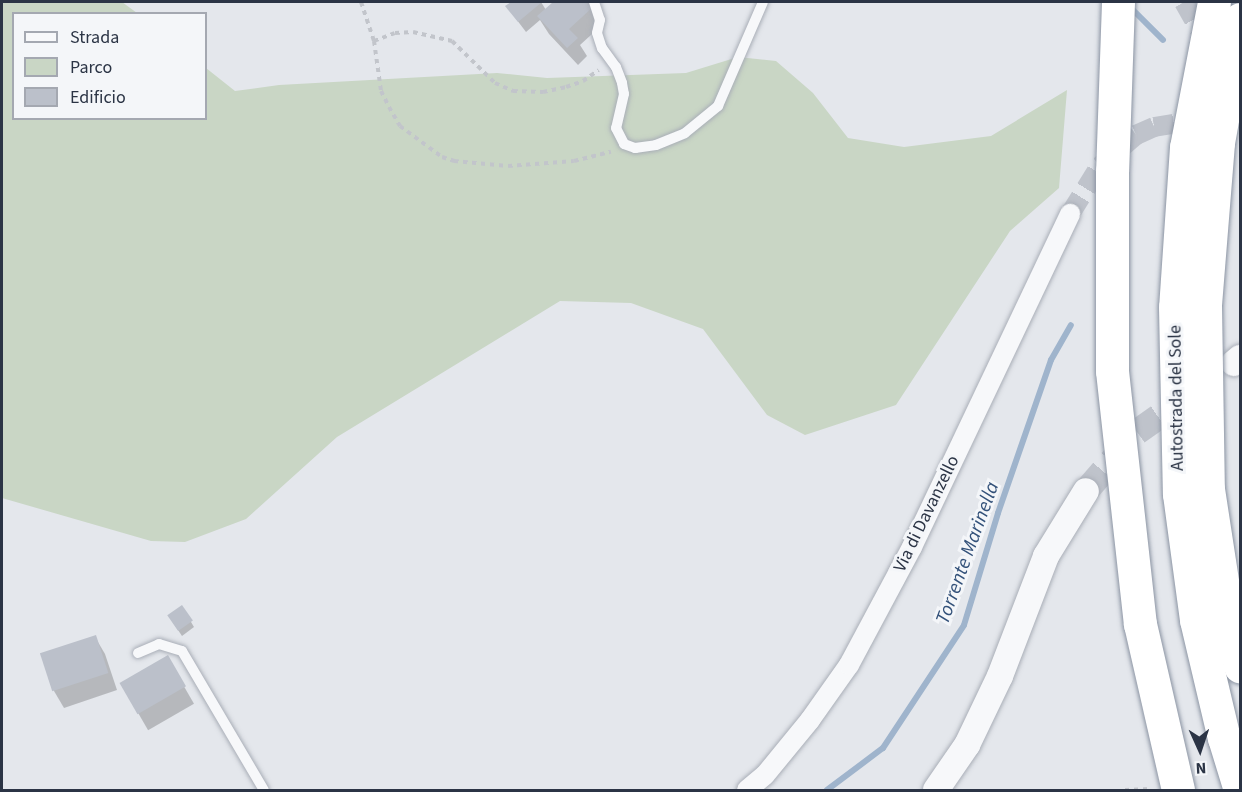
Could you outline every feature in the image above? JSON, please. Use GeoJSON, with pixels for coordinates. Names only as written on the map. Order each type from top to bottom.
{"type":"FeatureCollection","features":[{"type":"Feature","properties":{"kind":"highway"},"geometry":{"type":"LineString","coordinates":[[1118,2],[1112,171],[1112,371],[1140,624],[1178,790]]}},
{"type":"Feature","properties":{"kind":"highway","name":"Autostrada del Sole"},"geometry":{"type":"LineString","coordinates":[[1214,2],[1186,147],[1175,307],[1179,494],[1196,620],[1224,738],[1240,790]]}},
{"type":"Feature","properties":{"kind":"highway","name":"Autostrada del Sole"},"geometry":{"type":"LineString","coordinates":[[1240,19],[1218,144],[1205,306],[1208,489],[1227,613],[1240,666]]}},
{"type":"Feature","properties":{"kind":"street","name":"Via di Davanzello"},"geometry":{"type":"LineString","coordinates":[[747,790],[765,775],[849,665],[912,547],[1070,214]]}},
{"type":"Feature","properties":{"kind":"street"},"geometry":{"type":"LineString","coordinates":[[936,790],[967,745],[1000,676],[1046,556],[1086,491]]}},
{"type":"Feature","properties":{"kind":"lane"},"geometry":{"type":"LineString","coordinates":[[594,2],[600,20],[597,33],[602,48],[611,60],[622,83],[624,94],[616,128],[624,144],[634,147],[656,145],[687,132],[718,106],[763,2]]}},
{"type":"Feature","properties":{"kind":"lane"},"geometry":{"type":"LineString","coordinates":[[138,653],[159,644],[182,651],[264,790]]}},
{"type":"Feature","properties":{"kind":"path"},"geometry":{"type":"LineString","coordinates":[[361,2],[374,41],[381,91],[388,107],[400,126],[442,157],[454,161],[508,166],[541,165],[598,157],[624,144]]}},
{"type":"Feature","properties":{"kind":"path"},"geometry":{"type":"LineString","coordinates":[[374,41],[396,33],[413,32],[452,41],[495,83],[513,91],[543,92],[566,87],[583,81],[611,60]]}},
{"type":"Feature","properties":{"kind":"green space"},"geometry":{"type":"Polygon","coordinates":[[[2,2],[122,2],[136,12],[12,12],[12,120],[207,120],[207,69],[235,91],[279,85],[497,73],[547,78],[686,73],[738,57],[776,61],[813,93],[848,138],[904,147],[991,136],[1067,90],[1059,188],[1010,231],[896,405],[805,435],[767,415],[703,329],[631,303],[560,301],[337,437],[246,519],[185,542],[151,541],[2,498],[2,2]]]}},
{"type":"Feature","properties":{"kind":"building"},"geometry":{"type":"Polygon","coordinates":[[[511,2],[542,2],[518,22],[505,6],[511,2]]]}},
{"type":"Feature","properties":{"kind":"building"},"geometry":{"type":"Polygon","coordinates":[[[553,2],[590,2],[594,6],[569,29],[578,38],[567,48],[537,16],[553,2]]]}},
{"type":"Feature","properties":{"kind":"building"},"geometry":{"type":"Polygon","coordinates":[[[182,605],[193,621],[178,631],[167,615],[182,605]]]}},
{"type":"Feature","properties":{"kind":"building"},"geometry":{"type":"Polygon","coordinates":[[[96,635],[108,673],[52,691],[40,653],[96,635]]]}},
{"type":"Feature","properties":{"kind":"building"},"geometry":{"type":"Polygon","coordinates":[[[168,655],[186,686],[138,714],[120,683],[168,655]]]}},
{"type":"Feature","properties":{"kind":"waterway"},"geometry":{"type":"LineString","coordinates":[[1129,6],[1163,40]]}},
{"type":"Feature","properties":{"kind":"waterway","name":"Torrente Marinella"},"geometry":{"type":"LineString","coordinates":[[827,790],[883,748],[964,625],[998,513],[1051,360],[1071,325]]}},
{"type":"Feature","properties":{"kind":"tunnel"},"geometry":{"type":"LineString","coordinates":[[1184,2],[1206,41]]}},
{"type":"Feature","properties":{"kind":"tunnel"},"geometry":{"type":"LineString","coordinates":[[1070,214],[1100,166],[1136,135],[1154,127],[1240,113]]}},
{"type":"Feature","properties":{"kind":"tunnel"},"geometry":{"type":"LineString","coordinates":[[1086,491],[1137,432],[1188,396]]}}]}
